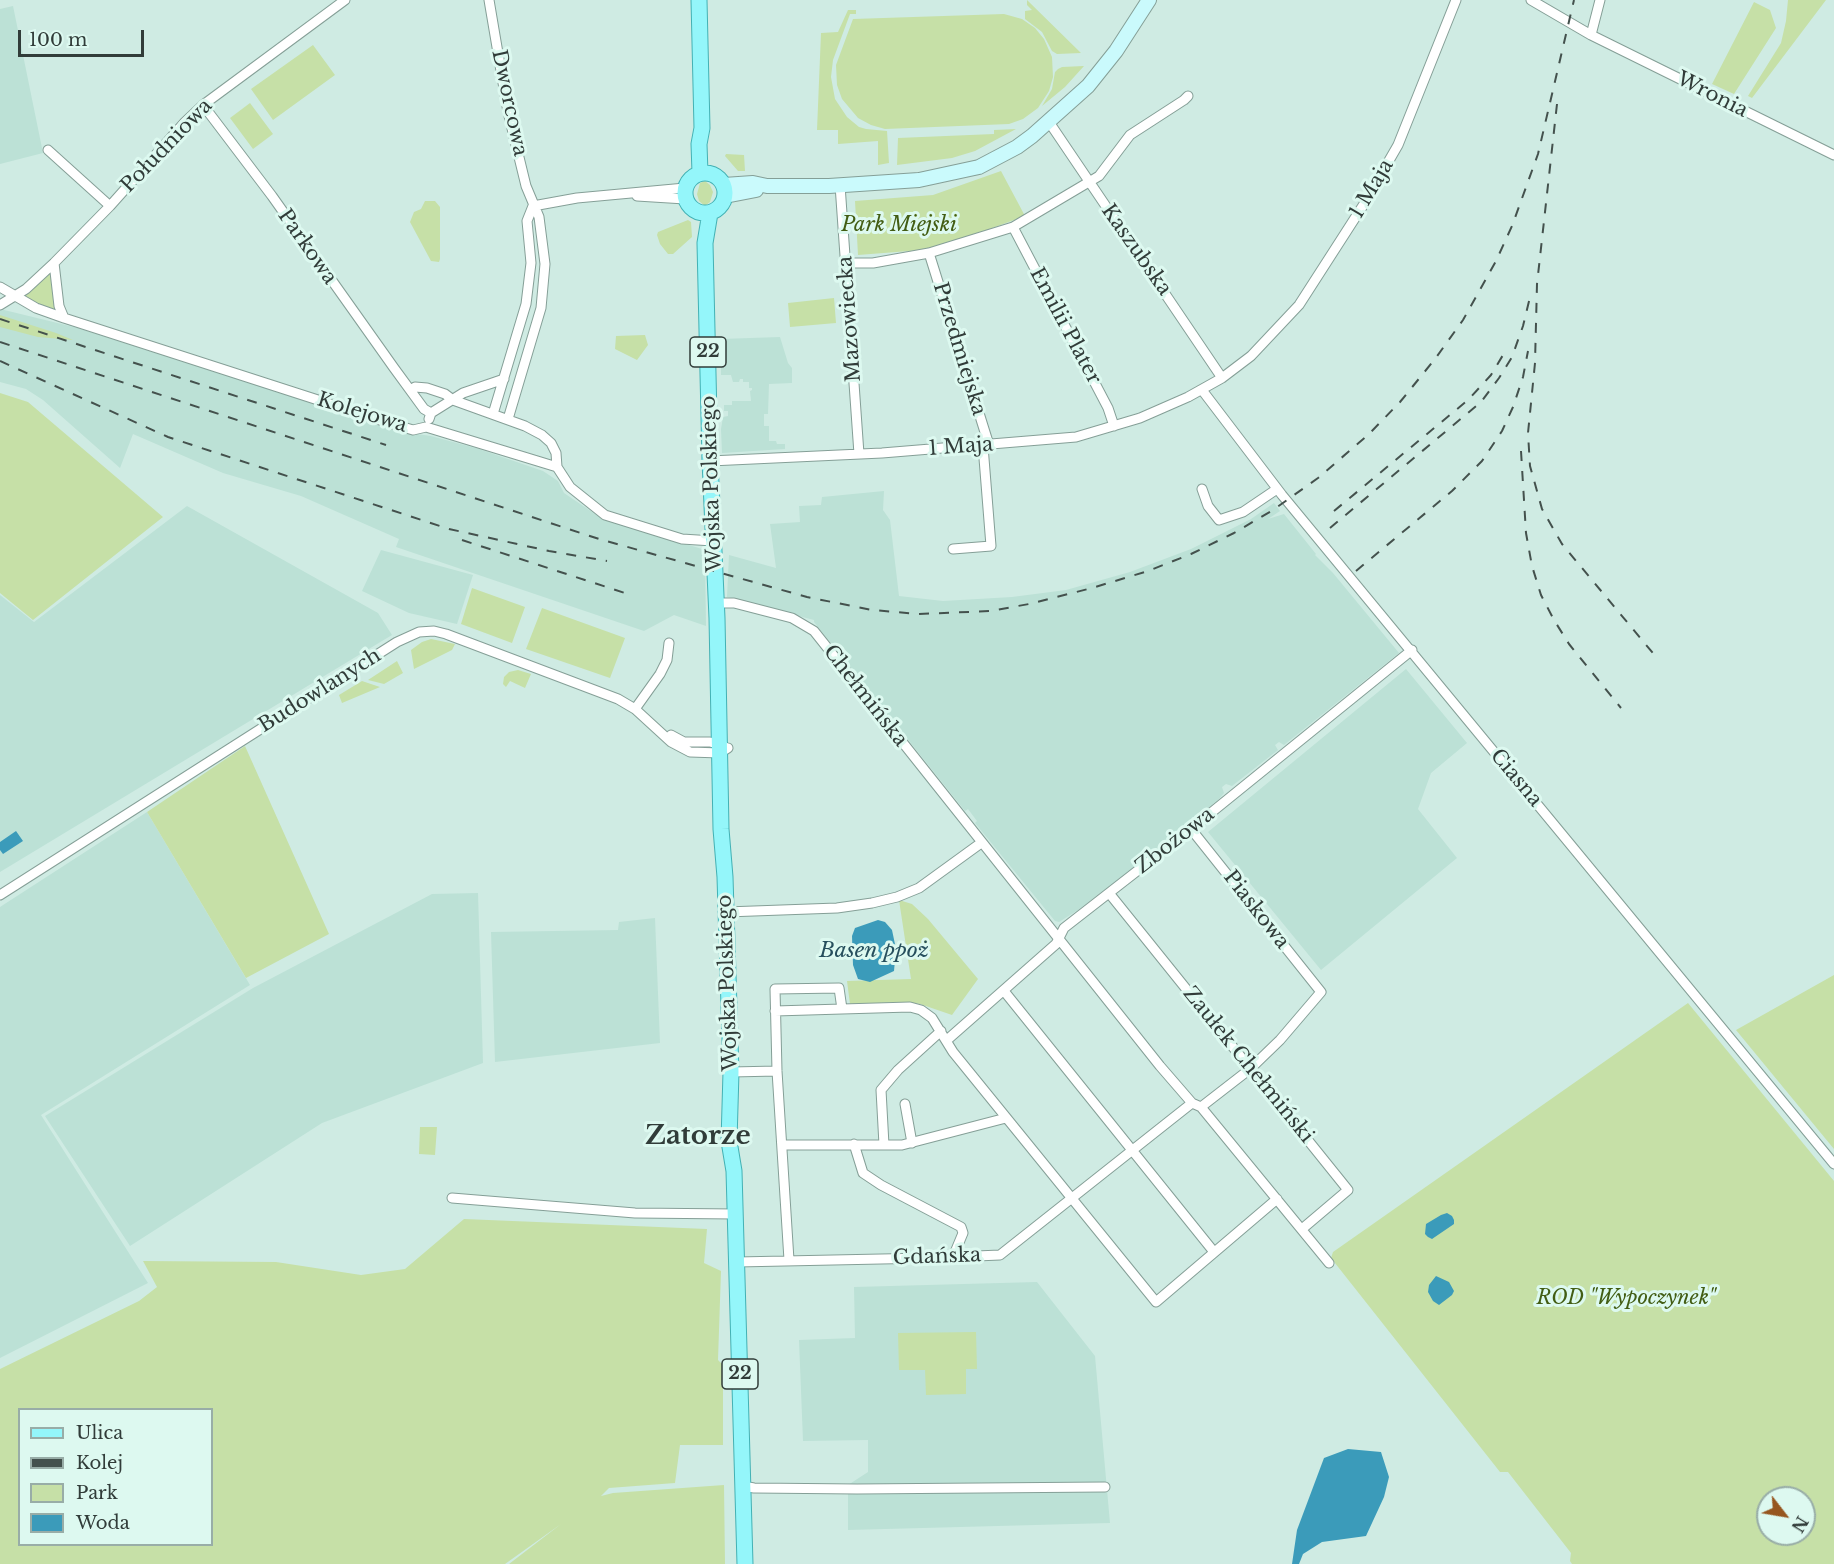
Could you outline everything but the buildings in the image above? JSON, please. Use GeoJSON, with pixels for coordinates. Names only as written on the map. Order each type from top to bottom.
{"type":"FeatureCollection","features":[{"type":"Feature","properties":{"kind":"main road"},"geometry":{"type":"LineString","coordinates":[[699,0],[702,128],[699,144],[704,173]]}},
{"type":"Feature","properties":{"kind":"main road"},"geometry":{"type":"LineString","coordinates":[[704,173],[721,179],[725,190],[722,204],[704,213],[693,210],[685,193],[693,176],[704,173]]}},
{"type":"Feature","properties":{"kind":"main road","name":"Wojska Polskiego"},"geometry":{"type":"LineString","coordinates":[[704,213],[718,716],[730,828],[725,873],[732,1092],[729,1141],[734,1171],[736,1214],[745,1564]]}},
{"type":"Feature","properties":{"kind":"main road","name":"Wojska Polskiego"},"geometry":{"type":"LineString","coordinates":[[716,610],[726,687],[722,748]]}},
{"type":"Feature","properties":{"kind":"street","name":"Południowa"},"geometry":{"type":"LineString","coordinates":[[0,305],[15,297],[54,262],[110,206],[203,105],[345,0]]}},
{"type":"Feature","properties":{"kind":"street","name":"Dworcowa"},"geometry":{"type":"LineString","coordinates":[[489,0],[508,112],[526,186],[539,217],[544,246],[545,285],[541,308],[508,419]]}},
{"type":"Feature","properties":{"kind":"street"},"geometry":{"type":"LineString","coordinates":[[725,190],[753,191],[767,186],[840,185],[919,180],[979,166],[1017,147],[1049,122],[1096,77],[1149,0]]}},
{"type":"Feature","properties":{"kind":"street","name":"1 Maja"},"geometry":{"type":"LineString","coordinates":[[710,460],[859,454],[986,446],[1076,437],[1140,418],[1203,390],[1251,356],[1299,305],[1364,204],[1398,145],[1456,0]]}},
{"type":"Feature","properties":{"kind":"street","name":"Wronia"},"geometry":{"type":"LineString","coordinates":[[1531,0],[1591,35],[1834,155]]}},
{"type":"Feature","properties":{"kind":"street"},"geometry":{"type":"LineString","coordinates":[[1591,35],[1600,0]]}},
{"type":"Feature","properties":{"kind":"street"},"geometry":{"type":"LineString","coordinates":[[846,263],[873,263],[929,253],[1013,227],[1099,176],[1130,135],[1188,96]]}},
{"type":"Feature","properties":{"kind":"street","name":"Parkowa"},"geometry":{"type":"LineString","coordinates":[[203,105],[272,196],[424,409],[431,413]]}},
{"type":"Feature","properties":{"kind":"street","name":"Kaszubska"},"geometry":{"type":"LineString","coordinates":[[1049,122],[1222,378]]}},
{"type":"Feature","properties":{"kind":"street"},"geometry":{"type":"LineString","coordinates":[[48,150],[110,206]]}},
{"type":"Feature","properties":{"kind":"street","name":"Mazowiecka"},"geometry":{"type":"LineString","coordinates":[[840,185],[859,454]]}},
{"type":"Feature","properties":{"kind":"street"},"geometry":{"type":"LineString","coordinates":[[533,206],[585,197],[638,192],[685,193]]}},
{"type":"Feature","properties":{"kind":"street","name":"Dworcowa"},"geometry":{"type":"LineString","coordinates":[[493,414],[526,304],[531,274],[527,221],[533,206]]}},
{"type":"Feature","properties":{"kind":"street","name":"Emilii Plater"},"geometry":{"type":"LineString","coordinates":[[1013,227],[1108,408],[1114,426]]}},
{"type":"Feature","properties":{"kind":"street","name":"Przedmiejska"},"geometry":{"type":"LineString","coordinates":[[929,253],[986,446],[991,546],[953,549]]}},
{"type":"Feature","properties":{"kind":"street"},"geometry":{"type":"LineString","coordinates":[[54,262],[59,306],[64,318]]}},
{"type":"Feature","properties":{"kind":"street","name":"Kolejowa"},"geometry":{"type":"LineString","coordinates":[[0,287],[36,308],[64,318],[404,428],[413,430],[426,427],[557,467]]}},
{"type":"Feature","properties":{"kind":"street"},"geometry":{"type":"LineString","coordinates":[[526,304],[541,308]]}},
{"type":"Feature","properties":{"kind":"street"},"geometry":{"type":"LineString","coordinates":[[426,427],[431,413],[463,393],[504,379]]}},
{"type":"Feature","properties":{"kind":"street"},"geometry":{"type":"LineString","coordinates":[[410,390],[415,387],[428,388],[446,394],[453,400],[508,419],[542,435],[551,443],[556,453],[557,467],[570,487],[605,515],[689,541],[713,541]]}},
{"type":"Feature","properties":{"kind":"street","name":"Ciasna"},"geometry":{"type":"LineString","coordinates":[[1203,390],[1277,489],[1834,1164]]}},
{"type":"Feature","properties":{"kind":"street"},"geometry":{"type":"LineString","coordinates":[[1202,489],[1208,506],[1219,520],[1243,512],[1277,489]]}},
{"type":"Feature","properties":{"kind":"street","name":"Chełmińska"},"geometry":{"type":"LineString","coordinates":[[716,610],[734,603],[792,618],[814,631],[1059,938]]}},
{"type":"Feature","properties":{"kind":"street","name":"Budowlanych"},"geometry":{"type":"LineString","coordinates":[[0,895],[397,642],[419,632],[434,631],[446,634],[618,699],[635,709],[671,742],[690,752],[722,748]]}},
{"type":"Feature","properties":{"kind":"street"},"geometry":{"type":"LineString","coordinates":[[635,709],[660,674],[667,660],[669,644]]}},
{"type":"Feature","properties":{"kind":"street","name":"Zbożowa"},"geometry":{"type":"LineString","coordinates":[[947,1040],[1056,944],[1064,928],[1191,829],[1412,650]]}},
{"type":"Feature","properties":{"kind":"street"},"geometry":{"type":"LineString","coordinates":[[702,742],[711,732],[718,716]]}},
{"type":"Feature","properties":{"kind":"street","name":"Budowlanych"},"geometry":{"type":"LineString","coordinates":[[660,730],[684,742],[702,742],[722,748]]}},
{"type":"Feature","properties":{"kind":"street","name":"Piaskowa"},"geometry":{"type":"LineString","coordinates":[[1191,829],[1321,992]]}},
{"type":"Feature","properties":{"kind":"street"},"geometry":{"type":"LineString","coordinates":[[726,912],[837,908],[897,897],[919,888],[981,843]]}},
{"type":"Feature","properties":{"kind":"street","name":"Zaułek Chełmiński"},"geometry":{"type":"LineString","coordinates":[[1109,893],[1348,1190],[1302,1229]]}},
{"type":"Feature","properties":{"kind":"street"},"geometry":{"type":"LineString","coordinates":[[1059,938],[1329,1263]]}},
{"type":"Feature","properties":{"kind":"street"},"geometry":{"type":"LineString","coordinates":[[789,1260],[777,1071],[775,989],[839,987],[842,1009]]}},
{"type":"Feature","properties":{"kind":"street"},"geometry":{"type":"LineString","coordinates":[[1004,991],[1214,1252]]}},
{"type":"Feature","properties":{"kind":"street","name":"Gdańska"},"geometry":{"type":"LineString","coordinates":[[737,1262],[1000,1255],[1131,1150],[1250,1069],[1280,1040],[1321,992]]}},
{"type":"Feature","properties":{"kind":"street"},"geometry":{"type":"LineString","coordinates":[[775,1011],[910,1007],[932,1018],[953,1052],[1156,1302],[1277,1199]]}},
{"type":"Feature","properties":{"kind":"street"},"geometry":{"type":"LineString","coordinates":[[884,1145],[881,1090],[898,1070],[941,1031]]}},
{"type":"Feature","properties":{"kind":"street"},"geometry":{"type":"LineString","coordinates":[[731,1072],[777,1071]]}},
{"type":"Feature","properties":{"kind":"street"},"geometry":{"type":"LineString","coordinates":[[905,1104],[912,1143]]}},
{"type":"Feature","properties":{"kind":"street"},"geometry":{"type":"LineString","coordinates":[[782,1146],[912,1143],[1006,1118]]}},
{"type":"Feature","properties":{"kind":"street"},"geometry":{"type":"LineString","coordinates":[[854,1144],[863,1173],[881,1185],[961,1227],[963,1233],[953,1257]]}},
{"type":"Feature","properties":{"kind":"street"},"geometry":{"type":"LineString","coordinates":[[452,1198],[635,1213],[736,1214]]}},
{"type":"Feature","properties":{"kind":"street"},"geometry":{"type":"LineString","coordinates":[[743,1486],[857,1489],[1105,1487]]}},
{"type":"Feature","properties":{"kind":"shaded area"},"geometry":{"type":"Polygon","coordinates":[[[13,6],[43,153],[0,164],[0,9],[13,6]]]}},
{"type":"Feature","properties":{"kind":"shaded area"},"geometry":{"type":"Polygon","coordinates":[[[0,309],[78,328],[402,432],[431,436],[479,449],[543,471],[558,481],[564,493],[601,518],[702,549],[705,555],[706,626],[674,615],[644,631],[396,547],[399,539],[301,496],[223,473],[133,434],[120,468],[43,400],[26,389],[0,382],[0,309]]]}},
{"type":"Feature","properties":{"kind":"shaded area"},"geometry":{"type":"Polygon","coordinates":[[[780,337],[788,363],[792,368],[792,383],[769,384],[768,414],[764,414],[764,426],[769,426],[769,441],[785,444],[785,449],[722,453],[721,429],[723,417],[728,416],[728,411],[724,411],[724,405],[732,405],[732,401],[751,401],[752,388],[749,388],[749,382],[743,382],[743,379],[733,382],[731,375],[721,375],[721,339],[780,337]]]}},
{"type":"Feature","properties":{"kind":"shaded area"},"geometry":{"type":"Polygon","coordinates":[[[884,491],[883,510],[890,520],[899,596],[943,601],[1012,597],[1066,590],[1130,572],[1191,549],[1251,519],[1274,503],[1280,511],[1268,519],[1284,514],[1315,555],[1333,573],[1399,653],[1284,745],[1279,742],[1275,745],[1278,750],[1232,786],[1226,784],[1222,787],[1224,793],[1219,799],[1159,848],[1078,910],[1059,922],[1055,921],[975,823],[977,821],[968,809],[965,811],[814,620],[727,597],[729,555],[776,568],[770,524],[800,522],[799,506],[821,505],[822,497],[884,491]]]}},
{"type":"Feature","properties":{"kind":"shaded area"},"geometry":{"type":"Polygon","coordinates":[[[187,506],[378,613],[392,635],[0,872],[0,595],[34,622],[187,506]]]}},
{"type":"Feature","properties":{"kind":"shaded area"},"geometry":{"type":"Polygon","coordinates":[[[381,550],[473,575],[457,624],[409,613],[362,591],[381,550]]]}},
{"type":"Feature","properties":{"kind":"shaded area"},"geometry":{"type":"Polygon","coordinates":[[[1406,669],[1467,743],[1431,773],[1418,809],[1457,858],[1321,970],[1208,832],[1406,669]]]}},
{"type":"Feature","properties":{"kind":"shaded area"},"geometry":{"type":"Polygon","coordinates":[[[147,812],[250,985],[41,1115],[148,1283],[0,1358],[0,907],[147,812]]]}},
{"type":"Feature","properties":{"kind":"shaded area"},"geometry":{"type":"Polygon","coordinates":[[[478,893],[483,1063],[322,1123],[130,1246],[45,1116],[253,988],[432,894],[478,893]]]}},
{"type":"Feature","properties":{"kind":"shaded area"},"geometry":{"type":"Polygon","coordinates":[[[655,918],[660,1043],[495,1062],[491,932],[618,930],[619,922],[655,918]]]}},
{"type":"Feature","properties":{"kind":"shaded area"},"geometry":{"type":"Polygon","coordinates":[[[1037,1282],[1095,1356],[1110,1523],[848,1530],[848,1485],[868,1472],[868,1440],[803,1441],[799,1340],[855,1338],[854,1287],[1037,1282]]]}},
{"type":"Feature","properties":{"kind":"green space"},"geometry":{"type":"Polygon","coordinates":[[[1027,0],[1081,53],[1057,54],[1052,51],[1042,32],[1025,19],[1025,11],[1032,10],[1027,5],[1027,0]]]}},
{"type":"Feature","properties":{"kind":"green space"},"geometry":{"type":"Polygon","coordinates":[[[1788,0],[1826,0],[1752,98],[1748,96],[1781,43],[1788,0]]]}},
{"type":"Feature","properties":{"kind":"green space"},"geometry":{"type":"Polygon","coordinates":[[[1754,2],[1770,10],[1776,28],[1734,94],[1712,84],[1754,2]]]}},
{"type":"Feature","properties":{"kind":"green space"},"geometry":{"type":"Polygon","coordinates":[[[848,10],[856,10],[856,14],[850,14],[833,60],[831,77],[835,99],[847,117],[859,127],[887,131],[889,163],[878,165],[878,141],[838,144],[838,130],[817,130],[821,33],[838,32],[848,10]]]}},
{"type":"Feature","properties":{"kind":"green space"},"geometry":{"type":"Polygon","coordinates":[[[1004,14],[1022,19],[1035,28],[1044,39],[1052,57],[1053,77],[1049,91],[1038,108],[1023,119],[1009,124],[885,129],[858,118],[842,99],[837,85],[836,65],[853,19],[1004,14]]]}},
{"type":"Feature","properties":{"kind":"green space"},"geometry":{"type":"Polygon","coordinates":[[[313,45],[335,75],[273,120],[251,89],[313,45]]]}},
{"type":"Feature","properties":{"kind":"green space"},"geometry":{"type":"Polygon","coordinates":[[[1084,66],[1065,87],[1042,106],[1052,89],[1055,72],[1058,69],[1084,66]]]}},
{"type":"Feature","properties":{"kind":"green space"},"geometry":{"type":"Polygon","coordinates":[[[250,103],[273,134],[253,149],[230,118],[250,103]]]}},
{"type":"Feature","properties":{"kind":"green space"},"geometry":{"type":"Polygon","coordinates":[[[1016,129],[975,151],[952,158],[897,165],[898,138],[994,134],[994,130],[1016,129]]]}},
{"type":"Feature","properties":{"kind":"green space"},"geometry":{"type":"Polygon","coordinates":[[[726,154],[744,155],[745,171],[738,171],[725,156],[726,154]]]}},
{"type":"Feature","properties":{"kind":"green space","name":"Park Miejski"},"geometry":{"type":"Polygon","coordinates":[[[1001,171],[1025,216],[935,249],[858,255],[855,201],[933,195],[1001,171]]]}},
{"type":"Feature","properties":{"kind":"green space"},"geometry":{"type":"Polygon","coordinates":[[[705,181],[713,192],[710,202],[705,206],[699,201],[697,194],[700,183],[705,181]]]}},
{"type":"Feature","properties":{"kind":"green space"},"geometry":{"type":"Polygon","coordinates":[[[425,201],[435,201],[440,207],[439,262],[431,261],[410,222],[414,212],[421,209],[425,201]]]}},
{"type":"Feature","properties":{"kind":"green space"},"geometry":{"type":"Polygon","coordinates":[[[688,220],[691,222],[692,237],[673,254],[668,254],[660,244],[658,232],[688,220]]]}},
{"type":"Feature","properties":{"kind":"green space"},"geometry":{"type":"Polygon","coordinates":[[[51,271],[56,310],[54,311],[24,297],[51,271]]]}},
{"type":"Feature","properties":{"kind":"green space"},"geometry":{"type":"Polygon","coordinates":[[[834,298],[836,323],[790,327],[788,303],[834,298]]]}},
{"type":"Feature","properties":{"kind":"green space"},"geometry":{"type":"Polygon","coordinates":[[[0,315],[73,340],[38,337],[0,327],[0,315]]]}},
{"type":"Feature","properties":{"kind":"green space"},"geometry":{"type":"Polygon","coordinates":[[[645,335],[648,345],[637,360],[615,349],[616,336],[645,335]]]}},
{"type":"Feature","properties":{"kind":"green space"},"geometry":{"type":"Polygon","coordinates":[[[0,393],[28,402],[163,517],[33,620],[0,593],[0,393]]]}},
{"type":"Feature","properties":{"kind":"green space"},"geometry":{"type":"Polygon","coordinates":[[[472,588],[525,607],[512,643],[461,624],[472,588]]]}},
{"type":"Feature","properties":{"kind":"green space"},"geometry":{"type":"Polygon","coordinates":[[[542,608],[625,638],[610,678],[526,649],[542,608]]]}},
{"type":"Feature","properties":{"kind":"green space"},"geometry":{"type":"Polygon","coordinates":[[[431,639],[455,644],[452,650],[414,669],[411,650],[431,639]]]}},
{"type":"Feature","properties":{"kind":"green space"},"geometry":{"type":"Polygon","coordinates":[[[397,661],[403,673],[384,684],[368,680],[397,661]]]}},
{"type":"Feature","properties":{"kind":"green space"},"geometry":{"type":"Polygon","coordinates":[[[518,670],[531,674],[525,688],[510,681],[506,687],[503,684],[504,677],[509,672],[518,670]]]}},
{"type":"Feature","properties":{"kind":"green space"},"geometry":{"type":"Polygon","coordinates":[[[362,681],[380,687],[342,703],[339,695],[362,681]]]}},
{"type":"Feature","properties":{"kind":"green space"},"geometry":{"type":"Polygon","coordinates":[[[245,746],[329,934],[246,978],[147,812],[245,746]]]}},
{"type":"Feature","properties":{"kind":"green space"},"geometry":{"type":"Polygon","coordinates":[[[899,900],[912,904],[928,919],[978,979],[952,1015],[907,1002],[850,1004],[847,981],[911,979],[899,900]]]}},
{"type":"Feature","properties":{"kind":"green space"},"geometry":{"type":"Polygon","coordinates":[[[1834,975],[1834,1149],[1736,1030],[1834,975]]]}},
{"type":"Feature","properties":{"kind":"green space","name":"ROD \"Wypoczynek\""},"geometry":{"type":"Polygon","coordinates":[[[1688,1003],[1834,1181],[1834,1564],[1572,1564],[1571,1553],[1508,1472],[1500,1472],[1331,1258],[1333,1252],[1688,1003]]]}},
{"type":"Feature","properties":{"kind":"green space"},"geometry":{"type":"Polygon","coordinates":[[[420,1127],[437,1127],[435,1155],[419,1154],[420,1127]]]}},
{"type":"Feature","properties":{"kind":"green space"},"geometry":{"type":"Polygon","coordinates":[[[464,1219],[707,1229],[704,1263],[721,1271],[718,1360],[723,1365],[723,1445],[680,1445],[675,1483],[609,1488],[601,1496],[613,1493],[724,1485],[725,1564],[509,1564],[561,1524],[505,1564],[0,1564],[0,1369],[139,1301],[157,1287],[143,1261],[276,1262],[361,1275],[405,1269],[464,1219]]]}},
{"type":"Feature","properties":{"kind":"green space"},"geometry":{"type":"Polygon","coordinates":[[[976,1332],[977,1369],[966,1369],[966,1394],[926,1395],[925,1370],[899,1370],[898,1333],[976,1332]]]}},
{"type":"Feature","properties":{"kind":"water"},"geometry":{"type":"Polygon","coordinates":[[[16,831],[23,841],[3,854],[0,850],[0,842],[16,831]]]}},
{"type":"Feature","properties":{"kind":"water","name":"Basen ppoż"},"geometry":{"type":"Polygon","coordinates":[[[878,920],[885,922],[892,930],[896,949],[894,971],[870,982],[858,979],[853,965],[852,936],[855,928],[878,920]]]}},
{"type":"Feature","properties":{"kind":"water"},"geometry":{"type":"Polygon","coordinates":[[[1447,1213],[1452,1216],[1454,1224],[1432,1239],[1428,1237],[1425,1234],[1426,1224],[1447,1213]]]}},
{"type":"Feature","properties":{"kind":"water"},"geometry":{"type":"Polygon","coordinates":[[[1436,1276],[1449,1282],[1454,1291],[1439,1305],[1433,1301],[1428,1292],[1429,1285],[1436,1276]]]}},
{"type":"Feature","properties":{"kind":"water"},"geometry":{"type":"Polygon","coordinates":[[[1348,1449],[1381,1452],[1389,1477],[1384,1497],[1366,1536],[1322,1542],[1303,1554],[1299,1564],[1292,1564],[1297,1530],[1324,1458],[1348,1449]]]}},
{"type":"Feature","properties":{"kind":"railway"},"geometry":{"type":"LineString","coordinates":[[0,342],[599,539],[807,597],[872,610],[919,614],[990,611],[1029,604],[1148,571],[1191,554],[1234,533],[1273,510],[1318,478],[1368,435],[1400,402],[1463,320],[1496,261],[1512,226],[1538,154],[1574,0]]}},
{"type":"Feature","properties":{"kind":"railway"},"geometry":{"type":"LineString","coordinates":[[1557,104],[1537,284],[1535,363],[1528,433],[1530,466],[1542,509],[1562,544],[1657,658]]}},
{"type":"Feature","properties":{"kind":"railway"},"geometry":{"type":"LineString","coordinates":[[1330,528],[1481,402],[1512,357],[1530,297]]}},
{"type":"Feature","properties":{"kind":"railway"},"geometry":{"type":"LineString","coordinates":[[0,319],[386,445]]}},
{"type":"Feature","properties":{"kind":"railway"},"geometry":{"type":"LineString","coordinates":[[1334,511],[1468,400],[1491,375],[1506,350]]}},
{"type":"Feature","properties":{"kind":"railway"},"geometry":{"type":"LineString","coordinates":[[1356,571],[1452,491],[1482,461],[1502,431],[1513,407],[1523,377],[1528,351]]}},
{"type":"Feature","properties":{"kind":"railway"},"geometry":{"type":"LineString","coordinates":[[0,361],[168,437],[449,529],[607,561]]}},
{"type":"Feature","properties":{"kind":"railway"},"geometry":{"type":"LineString","coordinates":[[1521,451],[1526,533],[1532,566],[1541,595],[1569,644],[1621,708]]}},
{"type":"Feature","properties":{"kind":"railway"},"geometry":{"type":"LineString","coordinates":[[462,540],[631,595]]}},
{"type":"Feature","properties":{"kind":"district","name":"Zatorze"},"geometry":{"type":"Point","coordinates":[698,1137]}}]}
